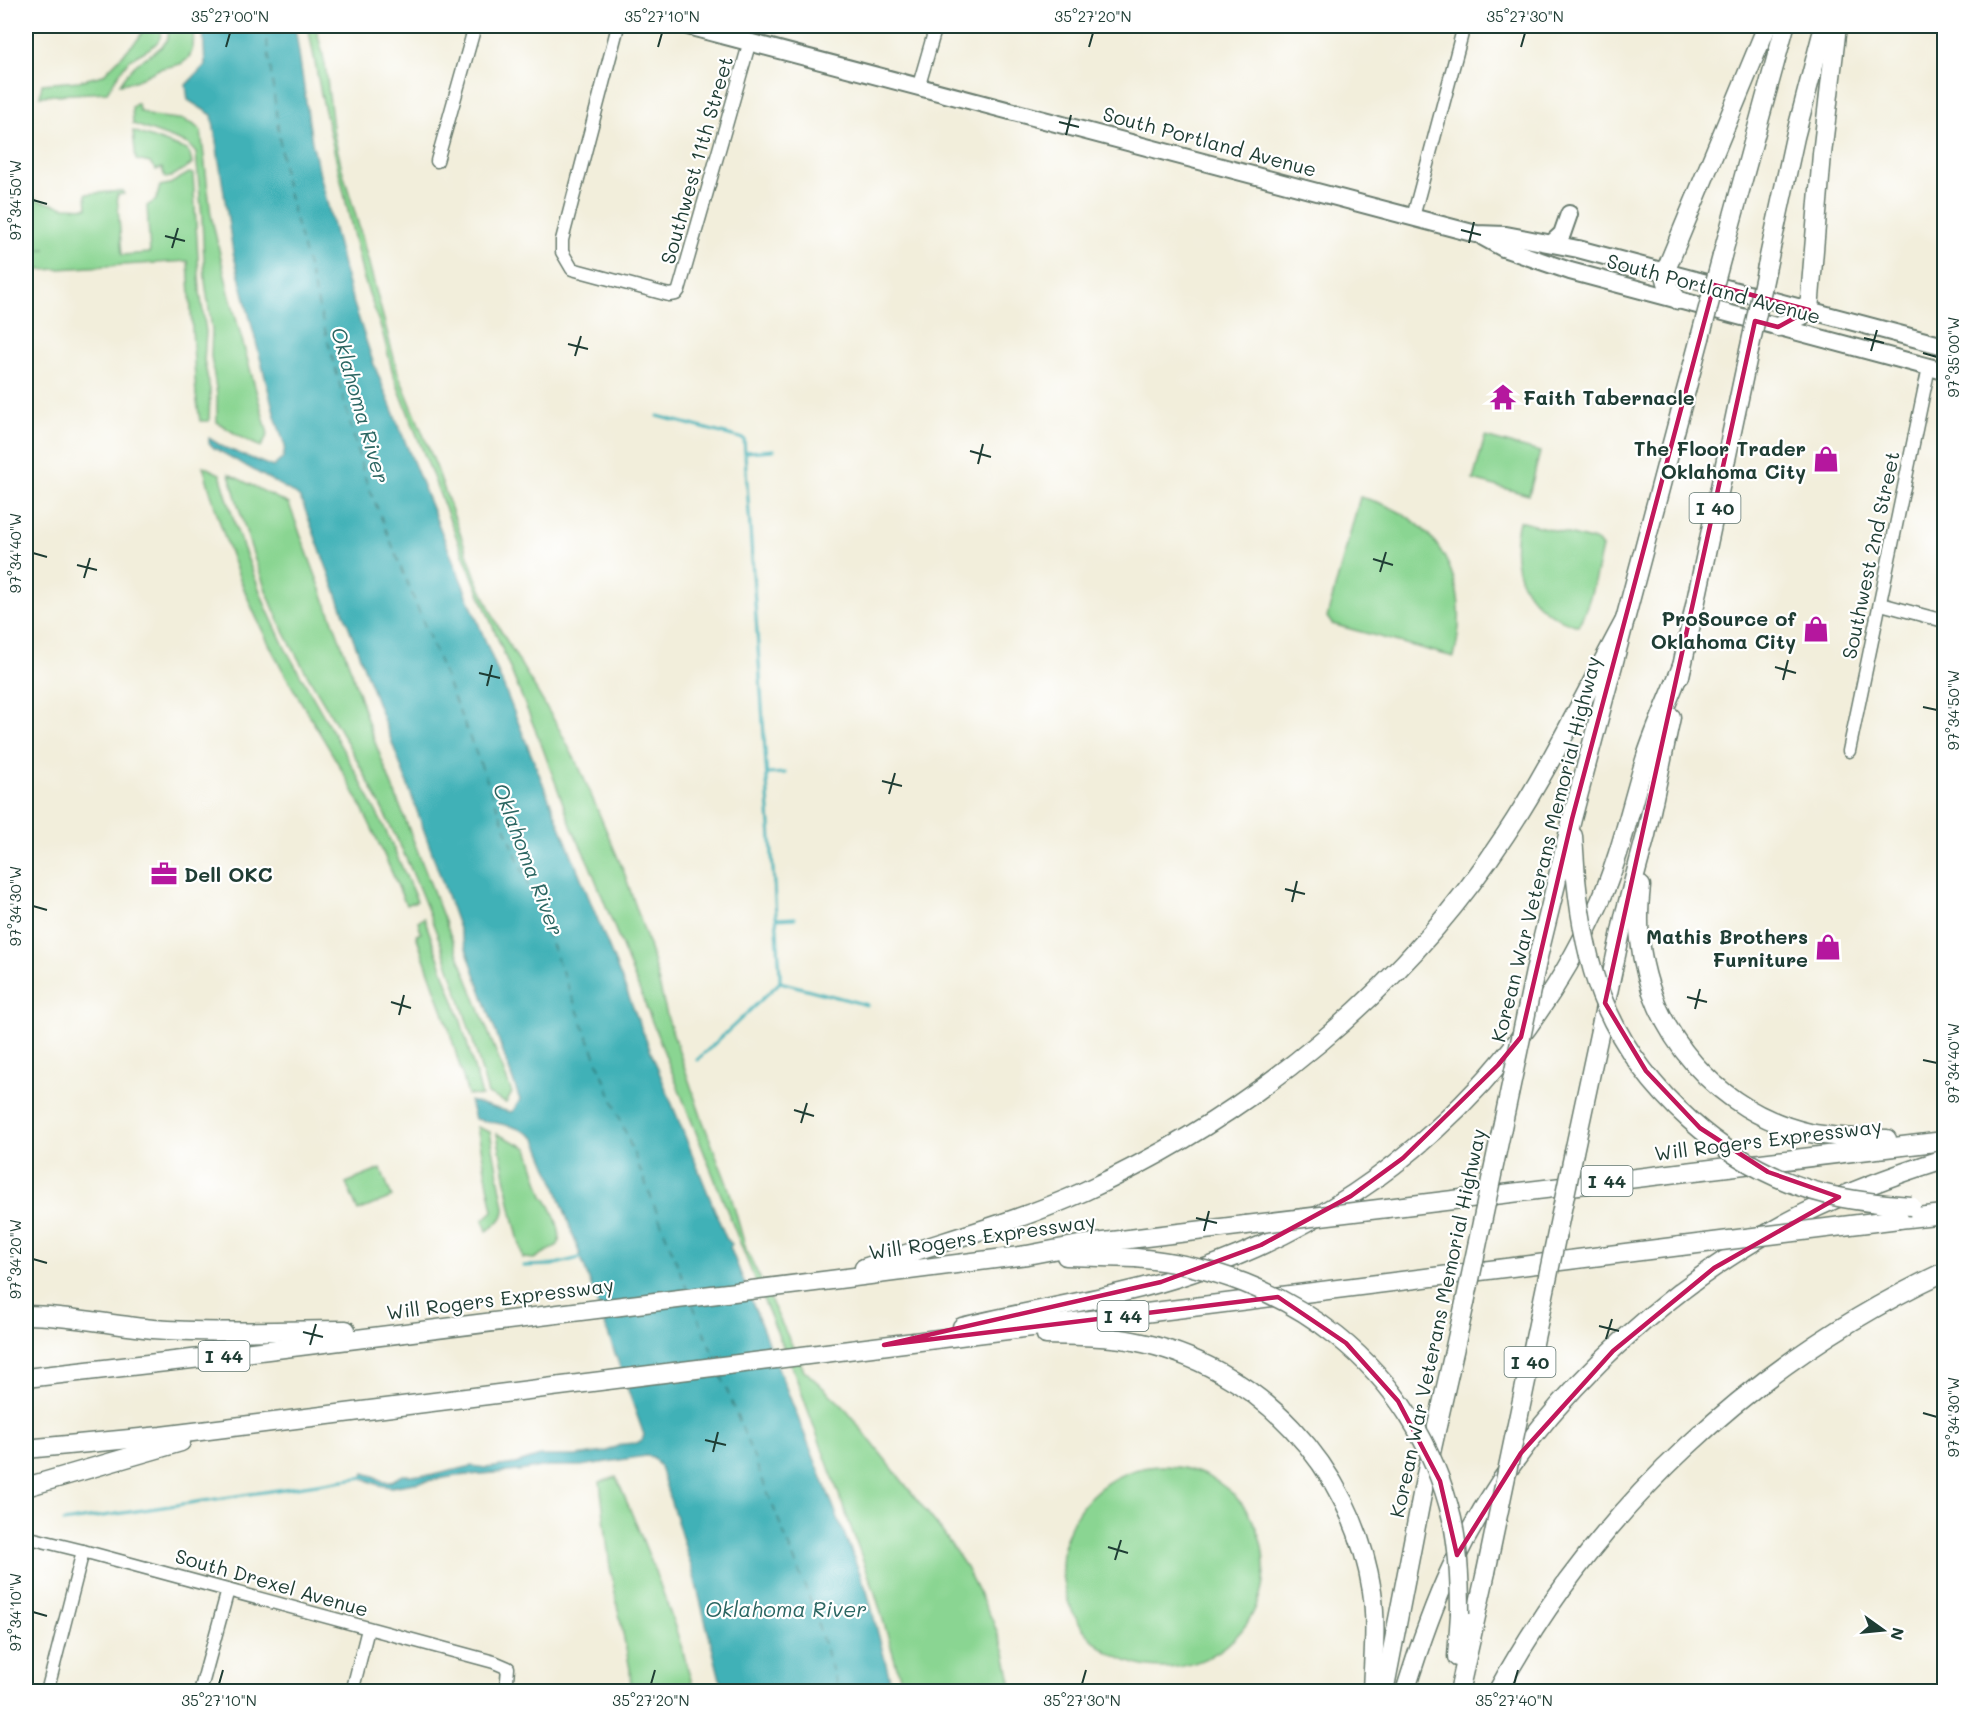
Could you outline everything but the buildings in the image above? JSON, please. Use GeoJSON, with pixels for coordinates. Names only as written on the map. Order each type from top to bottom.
{"type":"FeatureCollection","features":[{"type":"Feature","properties":{"kind":"highway"},"geometry":{"type":"LineString","coordinates":[[1678,300],[1671,292],[1665,272],[1767,26]]}},
{"type":"Feature","properties":{"kind":"highway","name":"Korean War Veterans Memorial Highway"},"geometry":{"type":"LineString","coordinates":[[1384,1692],[1425,1479],[1465,1303],[1538,957],[1572,819],[1785,26]]}},
{"type":"Feature","properties":{"kind":"highway","name":"I 40"},"geometry":{"type":"LineString","coordinates":[[1456,1692],[1486,1572],[1625,914],[1646,835],[1767,266],[1824,26]]}},
{"type":"Feature","properties":{"kind":"highway"},"geometry":{"type":"LineString","coordinates":[[1778,327],[1809,310],[1822,154],[1838,26]]}},
{"type":"Feature","properties":{"kind":"highway"},"geometry":{"type":"LineString","coordinates":[[831,1280],[906,1253],[999,1226],[1056,1204],[1113,1178],[1210,1123],[1262,1087],[1324,1038],[1354,1012],[1418,947],[1490,858],[1551,762],[1625,620]]}},
{"type":"Feature","properties":{"kind":"highway"},"geometry":{"type":"LineString","coordinates":[[884,1345],[1025,1311],[1127,1291],[1203,1269],[1261,1245],[1300,1225],[1351,1196],[1403,1158],[1463,1104],[1498,1065],[1533,1022],[1577,949],[1616,864],[1646,758],[1682,666]]}},
{"type":"Feature","properties":{"kind":"highway"},"geometry":{"type":"LineString","coordinates":[[1572,819],[1576,879],[1582,922],[1601,995],[1615,1023],[1646,1071],[1683,1113],[1722,1145],[1768,1172],[1798,1185],[1824,1194],[1905,1212],[1944,1212]]}},
{"type":"Feature","properties":{"kind":"highway"},"geometry":{"type":"LineString","coordinates":[[1646,835],[1638,916],[1645,971],[1653,998],[1668,1028],[1714,1085],[1742,1106],[1795,1129],[1826,1136],[1943,1147]]}},
{"type":"Feature","properties":{"kind":"highway"},"geometry":{"type":"LineString","coordinates":[[1405,1692],[1422,1640],[1450,1569],[1488,1503],[1541,1428],[1612,1351],[1686,1288],[1735,1254],[1782,1226],[1943,1147]]}},
{"type":"Feature","properties":{"kind":"highway","name":"Will Rogers Expressway"},"geometry":{"type":"LineString","coordinates":[[26,1378],[232,1355],[831,1280],[1027,1255],[1079,1245],[1387,1208],[1943,1147]]}},
{"type":"Feature","properties":{"kind":"highway","name":"I 44"},"geometry":{"type":"LineString","coordinates":[[26,1449],[101,1443],[1681,1246],[1905,1212]]}},
{"type":"Feature","properties":{"kind":"highway"},"geometry":{"type":"LineString","coordinates":[[1027,1255],[1136,1258],[1197,1266],[1265,1290],[1318,1321],[1360,1356],[1398,1401],[1427,1451],[1440,1481],[1452,1519],[1459,1571],[1460,1614],[1456,1692]]}},
{"type":"Feature","properties":{"kind":"highway"},"geometry":{"type":"LineString","coordinates":[[1497,1692],[1533,1630],[1587,1554],[1635,1498],[1688,1445],[1740,1399],[1799,1355],[1885,1301],[1944,1272]]}},
{"type":"Feature","properties":{"kind":"highway"},"geometry":{"type":"LineString","coordinates":[[26,1315],[172,1330],[422,1330]]}},
{"type":"Feature","properties":{"kind":"highway"},"geometry":{"type":"LineString","coordinates":[[982,1334],[1101,1336],[1157,1346],[1225,1376],[1264,1402],[1284,1419],[1301,1437],[1330,1476],[1352,1520],[1360,1542],[1372,1590],[1375,1622],[1372,1692]]}},
{"type":"Feature","properties":{"kind":"highway"},"geometry":{"type":"LineString","coordinates":[[26,1486],[160,1449],[222,1428]]}},
{"type":"Feature","properties":{"kind":"main road","name":"South Portland Avenue"},"geometry":{"type":"LineString","coordinates":[[688,26],[750,40],[1476,234],[1503,248],[1537,261],[1937,369]]}},
{"type":"Feature","properties":{"kind":"main road"},"geometry":{"type":"LineString","coordinates":[[1552,243],[1562,234],[1574,215],[1574,233],[1578,249]]}},
{"type":"Feature","properties":{"kind":"main road","name":"South Portland Avenue"},"geometry":{"type":"LineString","coordinates":[[1476,234],[1506,235],[1578,249],[1940,345]]}},
{"type":"Feature","properties":{"kind":"main road"},"geometry":{"type":"LineString","coordinates":[[1937,369],[1940,345]]}},
{"type":"Feature","properties":{"kind":"street"},"geometry":{"type":"LineString","coordinates":[[437,161],[475,26]]}},
{"type":"Feature","properties":{"kind":"street","name":"Southwest 11th Street"},"geometry":{"type":"LineString","coordinates":[[618,26],[562,240],[562,252],[572,269],[669,295],[676,294],[679,290],[750,40]]}},
{"type":"Feature","properties":{"kind":"street"},"geometry":{"type":"LineString","coordinates":[[919,85],[936,26]]}},
{"type":"Feature","properties":{"kind":"street"},"geometry":{"type":"LineString","coordinates":[[1413,217],[1464,26]]}},
{"type":"Feature","properties":{"kind":"street","name":"Southwest 2nd Street"},"geometry":{"type":"LineString","coordinates":[[1849,751],[1881,604],[1937,369]]}},
{"type":"Feature","properties":{"kind":"street"},"geometry":{"type":"LineString","coordinates":[[1881,604],[1944,621]]}},
{"type":"Feature","properties":{"kind":"street","name":"South Drexel Avenue"},"geometry":{"type":"LineString","coordinates":[[26,1537],[494,1662],[507,1668],[506,1692]]}},
{"type":"Feature","properties":{"kind":"street"},"geometry":{"type":"LineString","coordinates":[[47,1692],[83,1551]]}},
{"type":"Feature","properties":{"kind":"street"},"geometry":{"type":"LineString","coordinates":[[200,1692],[228,1590]]}},
{"type":"Feature","properties":{"kind":"street"},"geometry":{"type":"LineString","coordinates":[[352,1692],[368,1629]]}},
{"type":"Feature","properties":{"kind":"highlighted area"},"geometry":{"type":"Polygon","coordinates":[[[1714,285],[1809,310],[1778,327],[1755,321],[1605,1003],[1646,1071],[1700,1128],[1768,1172],[1839,1197],[1714,1268],[1613,1351],[1521,1453],[1457,1555],[1440,1481],[1398,1401],[1346,1343],[1278,1297],[884,1345],[1161,1282],[1261,1245],[1351,1196],[1403,1158],[1498,1065],[1521,1037],[1572,819],[1714,285]]]}},
{"type":"Feature","properties":{"kind":"green space"},"geometry":{"type":"Polygon","coordinates":[[[141,26],[161,26],[160,39],[129,61],[107,92],[40,96],[42,84],[79,81],[103,75],[139,38],[142,32],[141,26]]]}},
{"type":"Feature","properties":{"kind":"green space"},"geometry":{"type":"Polygon","coordinates":[[[168,26],[193,26],[194,38],[188,59],[137,80],[120,84],[135,65],[164,44],[167,39],[168,26]]]}},
{"type":"Feature","properties":{"kind":"green space"},"geometry":{"type":"Polygon","coordinates":[[[308,26],[316,26],[325,64],[334,135],[342,169],[398,373],[436,466],[476,578],[498,626],[557,725],[580,769],[624,872],[649,945],[668,1019],[729,1189],[746,1249],[804,1370],[843,1406],[941,1530],[964,1564],[992,1619],[1005,1653],[1013,1691],[904,1691],[875,1593],[794,1372],[752,1273],[590,866],[572,828],[542,746],[463,554],[393,374],[383,334],[363,276],[321,94],[308,26]]]}},
{"type":"Feature","properties":{"kind":"green space"},"geometry":{"type":"Polygon","coordinates":[[[138,103],[139,110],[152,116],[186,120],[201,131],[211,215],[229,293],[268,434],[261,447],[217,422],[217,395],[211,356],[212,330],[205,281],[196,153],[188,144],[133,124],[132,107],[138,103]]]}},
{"type":"Feature","properties":{"kind":"green space"},"geometry":{"type":"Polygon","coordinates":[[[133,131],[187,150],[192,164],[171,177],[165,178],[162,168],[156,170],[150,163],[136,160],[133,131]]]}},
{"type":"Feature","properties":{"kind":"green space"},"geometry":{"type":"Polygon","coordinates":[[[189,173],[193,174],[200,292],[206,332],[204,360],[210,390],[209,421],[200,421],[196,395],[188,261],[26,271],[26,252],[46,249],[26,250],[26,197],[64,207],[87,208],[86,194],[122,191],[124,194],[117,195],[122,255],[150,253],[147,206],[156,200],[160,186],[170,184],[189,173]]]}},
{"type":"Feature","properties":{"kind":"green space"},"geometry":{"type":"Polygon","coordinates":[[[1485,437],[1540,452],[1529,495],[1473,480],[1485,437]]]}},
{"type":"Feature","properties":{"kind":"green space"},"geometry":{"type":"Polygon","coordinates":[[[203,466],[220,474],[237,531],[266,607],[285,648],[384,827],[417,901],[406,905],[353,790],[269,644],[232,557],[203,466]]]}},
{"type":"Feature","properties":{"kind":"green space"},"geometry":{"type":"Polygon","coordinates":[[[229,474],[289,504],[350,667],[371,732],[512,1093],[506,1103],[488,1094],[449,968],[400,845],[357,760],[298,658],[271,604],[229,474]]]}},
{"type":"Feature","properties":{"kind":"green space"},"geometry":{"type":"Polygon","coordinates":[[[1360,497],[1387,506],[1411,519],[1429,536],[1444,556],[1453,578],[1458,603],[1459,629],[1454,657],[1332,624],[1327,617],[1360,497]]]}},
{"type":"Feature","properties":{"kind":"green space"},"geometry":{"type":"Polygon","coordinates":[[[1519,521],[1598,542],[1602,547],[1590,598],[1578,626],[1545,610],[1524,587],[1516,557],[1519,521]]]}},
{"type":"Feature","properties":{"kind":"green space"},"geometry":{"type":"Polygon","coordinates":[[[424,918],[460,1018],[482,1096],[468,1095],[449,1029],[416,935],[421,933],[418,921],[424,918]]]}},
{"type":"Feature","properties":{"kind":"green space"},"geometry":{"type":"Polygon","coordinates":[[[477,1127],[490,1132],[504,1207],[501,1218],[487,1231],[483,1220],[493,1211],[477,1127]]]}},
{"type":"Feature","properties":{"kind":"green space"},"geometry":{"type":"Polygon","coordinates":[[[497,1134],[528,1148],[543,1196],[558,1227],[558,1245],[534,1259],[523,1258],[497,1134]]]}},
{"type":"Feature","properties":{"kind":"green space"},"geometry":{"type":"Polygon","coordinates":[[[381,1169],[392,1197],[358,1211],[346,1183],[381,1169]]]}},
{"type":"Feature","properties":{"kind":"green space"},"geometry":{"type":"Polygon","coordinates":[[[1163,1466],[1183,1468],[1210,1478],[1227,1489],[1241,1503],[1256,1529],[1262,1547],[1264,1567],[1262,1587],[1252,1614],[1241,1631],[1227,1645],[1201,1660],[1183,1666],[1163,1668],[1143,1666],[1116,1656],[1099,1645],[1085,1631],[1070,1605],[1064,1587],[1062,1567],[1064,1547],[1074,1520],[1085,1503],[1099,1489],[1125,1474],[1143,1468],[1163,1466]]]}},
{"type":"Feature","properties":{"kind":"green space"},"geometry":{"type":"Polygon","coordinates":[[[616,1477],[660,1582],[694,1691],[631,1691],[630,1669],[610,1568],[600,1482],[616,1477]]]}},
{"type":"Feature","properties":{"kind":"water","name":"Oklahoma River"},"geometry":{"type":"Polygon","coordinates":[[[203,26],[295,26],[312,143],[349,289],[373,362],[726,1238],[732,1244],[730,1247],[867,1591],[893,1691],[723,1691],[693,1572],[660,1467],[653,1457],[646,1456],[581,1466],[547,1466],[519,1471],[456,1476],[391,1487],[362,1478],[364,1473],[384,1482],[390,1482],[402,1475],[433,1475],[472,1466],[486,1468],[515,1464],[540,1456],[576,1456],[605,1452],[622,1444],[637,1443],[644,1435],[556,1187],[536,1139],[515,1128],[475,1119],[470,1101],[510,1112],[520,1100],[406,780],[303,504],[294,493],[209,443],[209,438],[223,447],[273,467],[283,458],[285,446],[275,416],[233,252],[212,115],[188,100],[186,85],[205,65],[203,26]]]}},
{"type":"Feature","properties":{"kind":"waterway"},"geometry":{"type":"LineString","coordinates":[[658,416],[744,439],[780,974],[780,982],[697,1060]]}},
{"type":"Feature","properties":{"kind":"waterway"},"geometry":{"type":"LineString","coordinates":[[746,452],[774,450]]}},
{"type":"Feature","properties":{"kind":"waterway"},"geometry":{"type":"LineString","coordinates":[[767,774],[785,773]]}},
{"type":"Feature","properties":{"kind":"waterway"},"geometry":{"type":"LineString","coordinates":[[777,919],[795,918]]}},
{"type":"Feature","properties":{"kind":"waterway"},"geometry":{"type":"LineString","coordinates":[[780,982],[867,1005]]}},
{"type":"Feature","properties":{"kind":"waterway"},"geometry":{"type":"LineString","coordinates":[[523,1266],[552,1265],[583,1257]]}},
{"type":"Feature","properties":{"kind":"waterway"},"geometry":{"type":"LineString","coordinates":[[63,1522],[364,1477]]}},
{"type":"Feature","properties":{"kind":"ferry route"},"geometry":{"type":"LineString","coordinates":[[265,26],[285,181],[364,475],[687,1289]]}},
{"type":"Feature","properties":{"kind":"ferry route"},"geometry":{"type":"LineString","coordinates":[[693,1305],[715,1359]]}},
{"type":"Feature","properties":{"kind":"ferry route"},"geometry":{"type":"LineString","coordinates":[[721,1375],[811,1602],[839,1692]]}},
{"type":"Feature","properties":{"kind":"place","name":"Faith Tabernacle"},"geometry":{"type":"Point","coordinates":[1503,397]}},
{"type":"Feature","properties":{"kind":"place","name":"The Floor Trader Oklahoma City"},"geometry":{"type":"Point","coordinates":[1826,459]}},
{"type":"Feature","properties":{"kind":"place","name":"ProSource of Oklahoma City"},"geometry":{"type":"Point","coordinates":[1816,629]}},
{"type":"Feature","properties":{"kind":"place","name":"Dell OKC"},"geometry":{"type":"Point","coordinates":[164,874]}},
{"type":"Feature","properties":{"kind":"place","name":"Mathis Brothers Furniture"},"geometry":{"type":"Point","coordinates":[1828,947]}}]}
